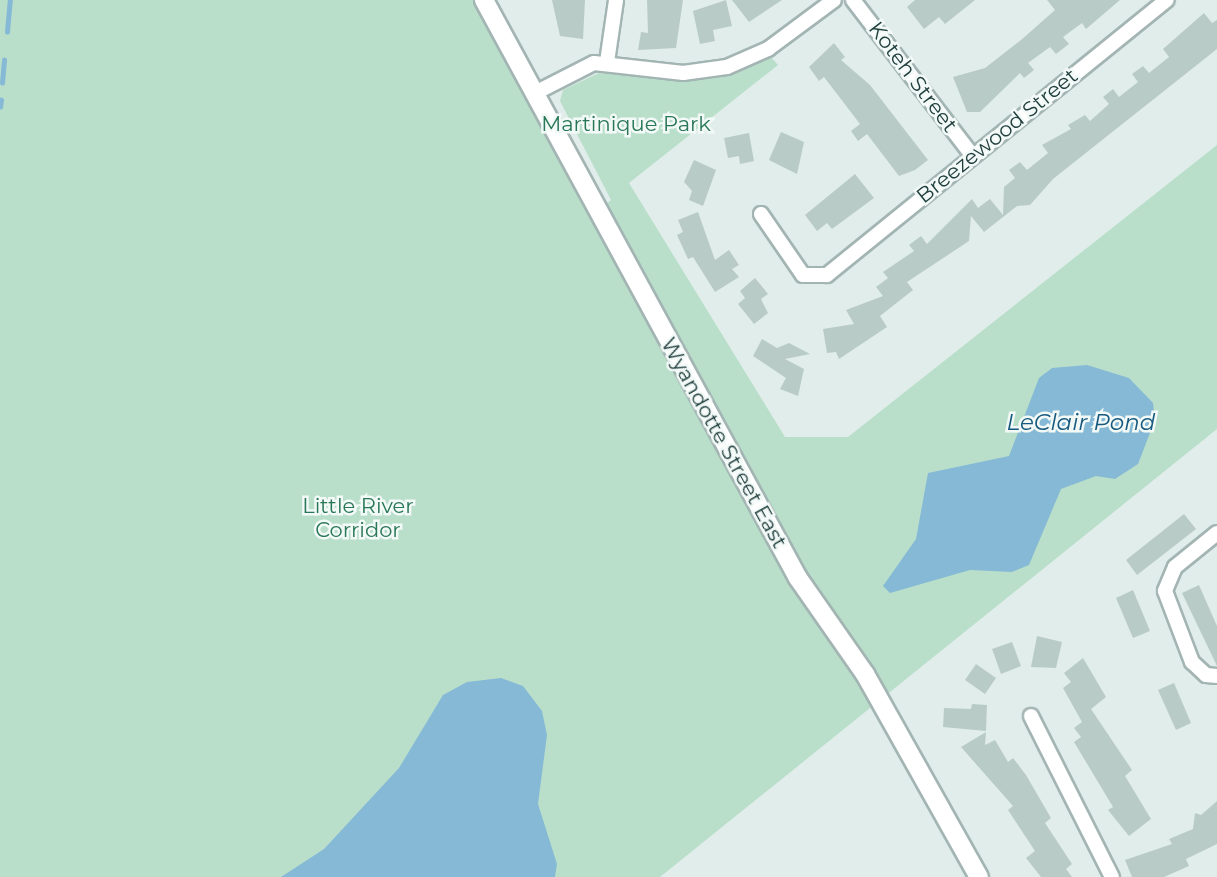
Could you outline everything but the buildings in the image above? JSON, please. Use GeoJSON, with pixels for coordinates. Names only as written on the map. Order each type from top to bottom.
{"type":"FeatureCollection","features":[{"type":"Feature","properties":{"kind":"street","name":"Wyandotte Street East"},"geometry":{"type":"LineString","coordinates":[[484,0],[798,578],[864,674],[979,877]]}},
{"type":"Feature","properties":{"kind":"street"},"geometry":{"type":"LineString","coordinates":[[607,62],[616,0]]}},
{"type":"Feature","properties":{"kind":"street"},"geometry":{"type":"LineString","coordinates":[[535,93],[594,63],[607,62],[683,73],[727,67],[768,49],[834,0]]}},
{"type":"Feature","properties":{"kind":"street","name":"Koteh Street"},"geometry":{"type":"LineString","coordinates":[[853,0],[972,155]]}},
{"type":"Feature","properties":{"kind":"street","name":"Breezewood Street"},"geometry":{"type":"LineString","coordinates":[[761,215],[803,275],[827,275],[972,155],[1167,0]]}},
{"type":"Feature","properties":{"kind":"street"},"geometry":{"type":"LineString","coordinates":[[1217,533],[1175,567],[1165,591],[1192,662],[1206,676],[1217,676]]}},
{"type":"Feature","properties":{"kind":"street"},"geometry":{"type":"LineString","coordinates":[[1031,716],[1112,877]]}},
{"type":"Feature","properties":{"kind":"green space","name":"Little River Corridor"},"geometry":{"type":"Polygon","coordinates":[[[0,0],[484,0],[599,210],[611,200],[560,101],[563,90],[599,73],[691,80],[722,76],[771,57],[778,65],[629,183],[785,437],[848,437],[1217,145],[1217,429],[660,877],[0,877],[0,0]]]}},
{"type":"Feature","properties":{"kind":"water","name":"LeClair Pond"},"geometry":{"type":"Polygon","coordinates":[[[1087,365],[1129,378],[1153,403],[1155,420],[1138,464],[1115,479],[1096,476],[1061,489],[1029,565],[1012,572],[970,570],[890,593],[883,586],[916,539],[928,473],[1009,456],[1039,378],[1052,368],[1087,365]]]}},
{"type":"Feature","properties":{"kind":"water"},"geometry":{"type":"Polygon","coordinates":[[[501,678],[523,686],[542,711],[547,735],[538,804],[557,864],[555,877],[281,877],[324,849],[399,768],[443,695],[467,682],[501,678]]]}},
{"type":"Feature","properties":{"kind":"waterway"},"geometry":{"type":"LineString","coordinates":[[7,32],[10,0]]}},
{"type":"Feature","properties":{"kind":"waterway"},"geometry":{"type":"LineString","coordinates":[[2,83],[4,60]]}},
{"type":"Feature","properties":{"kind":"waterway"},"geometry":{"type":"LineString","coordinates":[[0,107],[1,100]]}},
{"type":"Feature","properties":{"kind":"park label","name":"Martinique Park"},"geometry":{"type":"Point","coordinates":[626,124]}}]}
